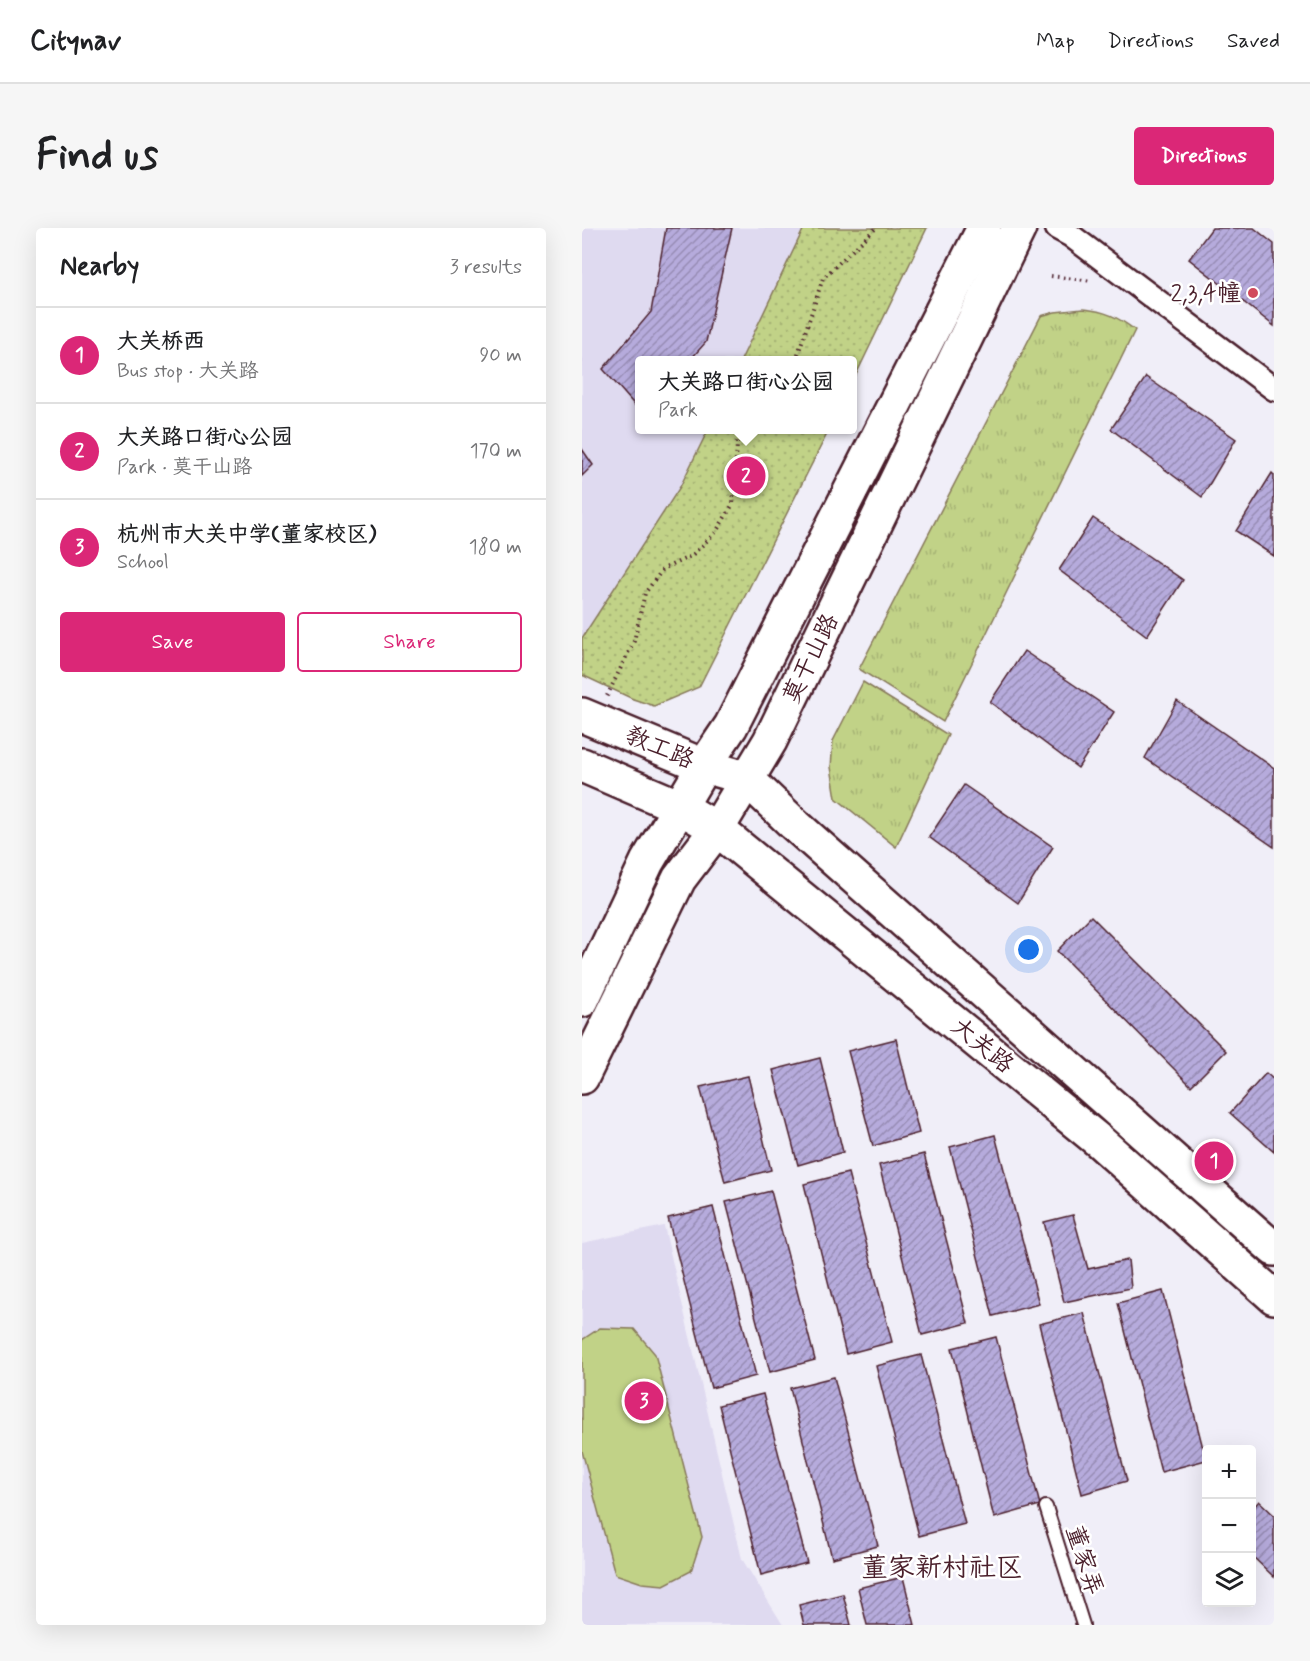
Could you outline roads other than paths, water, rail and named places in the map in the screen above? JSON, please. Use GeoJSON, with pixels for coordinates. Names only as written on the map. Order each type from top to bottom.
{"type":"FeatureCollection","features":[{"type":"Feature","properties":{"kind":"main road","name":"莫干山路"},"geometry":{"type":"LineString","coordinates":[[582,1000],[647,862],[704,766],[731,726],[984,228]]}},
{"type":"Feature","properties":{"kind":"main road","name":"莫干山路"},"geometry":{"type":"LineString","coordinates":[[582,1077],[679,879],[717,829],[770,741],[1019,228]]}},
{"type":"Feature","properties":{"kind":"main road","name":"教工路"},"geometry":{"type":"LineString","coordinates":[[589,718],[704,766]]}},
{"type":"Feature","properties":{"kind":"main road","name":"教工路"},"geometry":{"type":"LineString","coordinates":[[582,765],[681,807]]}},
{"type":"Feature","properties":{"kind":"main road","name":"大关路"},"geometry":{"type":"LineString","coordinates":[[704,766],[746,778],[794,824],[1274,1248]]}},
{"type":"Feature","properties":{"kind":"main road","name":"大关路"},"geometry":{"type":"LineString","coordinates":[[681,807],[717,829],[1099,1141],[1274,1298]]}},
{"type":"Feature","properties":{"kind":"street"},"geometry":{"type":"LineString","coordinates":[[1057,228],[1079,242],[1274,389]]}},
{"type":"Feature","properties":{"kind":"lane","name":"董家弄"},"geometry":{"type":"LineString","coordinates":[[1046,1507],[1083,1625]]}},
{"type":"Feature","properties":{"kind":"place","name":"2,3,4幢"},"geometry":{"type":"Point","coordinates":[1253,293]}},
{"type":"Feature","properties":{"kind":"place","name":"大关路口街心公园"},"geometry":{"type":"Point","coordinates":[746,476]}},
{"type":"Feature","properties":{"kind":"place","name":"大关桥西"},"geometry":{"type":"Point","coordinates":[1214,1161]}},
{"type":"Feature","properties":{"kind":"place","name":"杭州市大关中学(董家校区)"},"geometry":{"type":"Point","coordinates":[644,1401]}},
{"type":"Feature","properties":{"kind":"district","name":"董家新村社区"},"geometry":{"type":"Point","coordinates":[942,1567]}}]}
